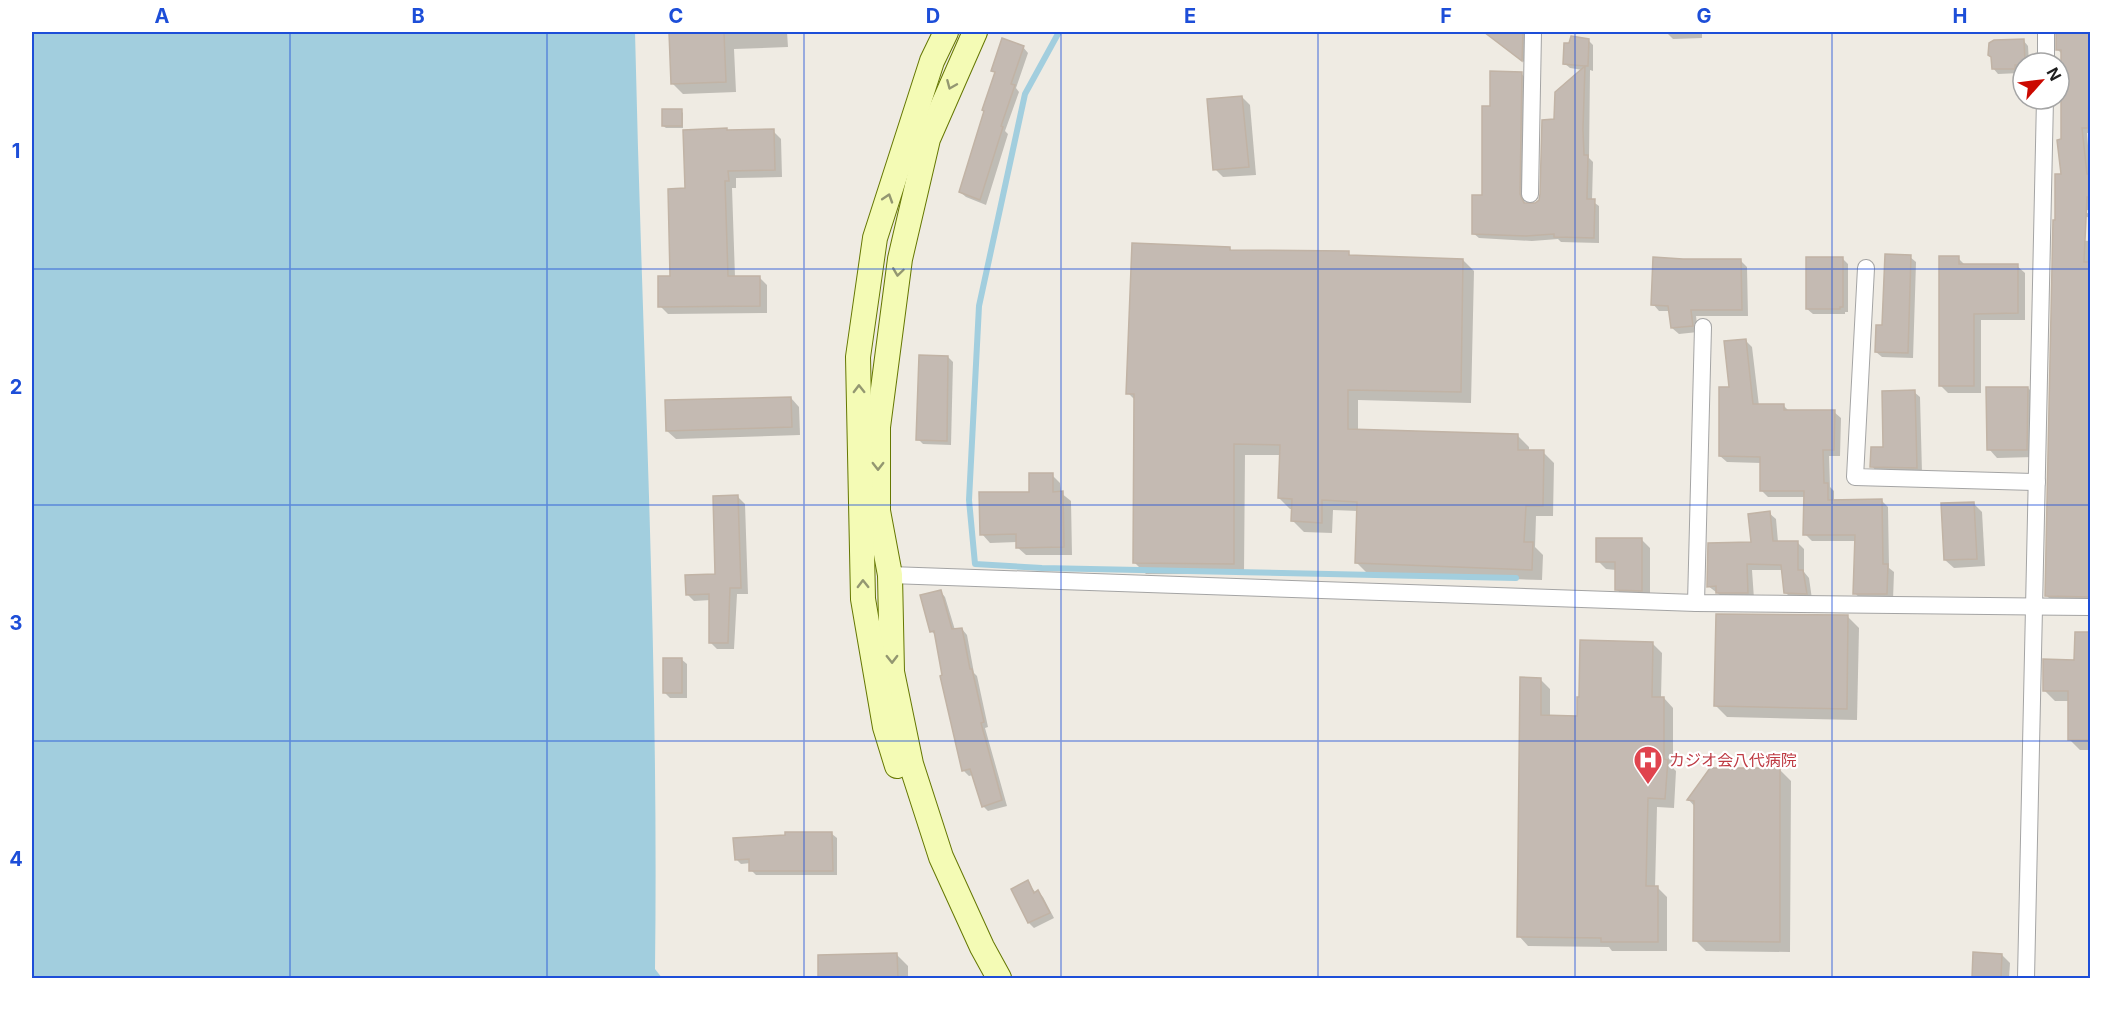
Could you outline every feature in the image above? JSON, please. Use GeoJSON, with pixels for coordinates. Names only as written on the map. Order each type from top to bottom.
{"type":"FeatureCollection","features":[{"type":"Feature","properties":{"kind":"street"},"geometry":{"type":"LineString","coordinates":[[933,32],[928,139],[900,259],[878,427],[878,511],[890,576],[892,672],[910,764],[941,857],[982,947],[999,978]]}},
{"type":"Feature","properties":{"kind":"street"},"geometry":{"type":"LineString","coordinates":[[946,32],[932,61],[875,238],[858,357],[863,599],[885,728],[918,835],[985,978]]}},
{"type":"Feature","properties":{"kind":"street"},"geometry":{"type":"LineString","coordinates":[[928,139],[975,32]]}},
{"type":"Feature","properties":{"kind":"street"},"geometry":{"type":"LineString","coordinates":[[1530,194],[1533,32]]}},
{"type":"Feature","properties":{"kind":"street"},"geometry":{"type":"LineString","coordinates":[[2046,32],[2046,51]]}},
{"type":"Feature","properties":{"kind":"street"},"geometry":{"type":"LineString","coordinates":[[2026,978],[2045,111]]}},
{"type":"Feature","properties":{"kind":"street"},"geometry":{"type":"LineString","coordinates":[[1866,268],[1855,477],[2037,482]]}},
{"type":"Feature","properties":{"kind":"street"},"geometry":{"type":"LineString","coordinates":[[1696,603],[1703,327]]}},
{"type":"Feature","properties":{"kind":"street"},"geometry":{"type":"LineString","coordinates":[[890,576],[1696,603],[2091,607]]}},
{"type":"Feature","properties":{"kind":"water"},"geometry":{"type":"Polygon","coordinates":[[[32,32],[635,32],[655,734],[655,969],[662,978],[32,978],[32,32]]]}},
{"type":"Feature","properties":{"kind":"building"},"geometry":{"type":"Polygon","coordinates":[[[669,32],[724,32],[726,82],[671,84],[669,32]]]}},
{"type":"Feature","properties":{"kind":"building"},"geometry":{"type":"Polygon","coordinates":[[[1484,32],[1523,32],[1522,61],[1484,32]]]}},
{"type":"Feature","properties":{"kind":"building"},"geometry":{"type":"Polygon","coordinates":[[[2056,32],[2091,32],[2088,128],[2082,128],[2087,174],[2091,174],[2091,197],[2087,197],[2084,262],[2091,262],[2091,597],[2045,596],[2055,174],[2061,174],[2057,140],[2061,139],[2061,111],[2071,111],[2071,51],[2056,50],[2056,32]]]}},
{"type":"Feature","properties":{"kind":"building"},"geometry":{"type":"Polygon","coordinates":[[[1571,36],[1589,39],[1588,66],[1563,64],[1564,43],[1569,43],[1571,36]]]}},
{"type":"Feature","properties":{"kind":"building"},"geometry":{"type":"Polygon","coordinates":[[[1002,38],[1024,46],[1011,84],[1015,85],[1001,126],[1003,127],[980,200],[959,192],[995,72],[991,71],[1002,38]]]}},
{"type":"Feature","properties":{"kind":"building"},"geometry":{"type":"Polygon","coordinates":[[[2024,39],[2024,51],[2011,51],[2011,69],[1992,69],[1991,57],[1988,55],[1989,43],[1994,40],[2024,39]]]}},
{"type":"Feature","properties":{"kind":"building"},"geometry":{"type":"Polygon","coordinates":[[[1585,66],[1584,155],[1588,155],[1587,199],[1595,199],[1594,238],[1554,237],[1554,234],[1526,236],[1472,234],[1472,195],[1482,195],[1482,106],[1490,106],[1490,71],[1522,72],[1520,194],[1524,203],[1535,203],[1539,200],[1540,194],[1542,120],[1554,119],[1555,92],[1585,66]]]}},
{"type":"Feature","properties":{"kind":"building"},"geometry":{"type":"Polygon","coordinates":[[[1242,96],[1249,167],[1213,170],[1207,99],[1242,96]]]}},
{"type":"Feature","properties":{"kind":"building"},"geometry":{"type":"Polygon","coordinates":[[[662,109],[682,109],[682,126],[662,126],[662,109]]]}},
{"type":"Feature","properties":{"kind":"building"},"geometry":{"type":"Polygon","coordinates":[[[727,128],[727,130],[774,129],[775,170],[728,171],[729,181],[725,181],[728,276],[760,276],[760,306],[658,307],[658,276],[670,276],[668,189],[685,188],[683,130],[727,128]]]}},
{"type":"Feature","properties":{"kind":"building"},"geometry":{"type":"Polygon","coordinates":[[[1132,243],[1230,247],[1230,250],[1349,251],[1349,255],[1463,259],[1461,392],[1348,390],[1348,429],[1518,434],[1518,450],[1544,450],[1543,506],[1526,506],[1524,542],[1533,542],[1532,570],[1355,563],[1357,502],[1322,500],[1322,523],[1291,521],[1292,499],[1278,498],[1280,445],[1234,444],[1234,564],[1133,563],[1134,394],[1126,394],[1132,243]]]}},
{"type":"Feature","properties":{"kind":"building"},"geometry":{"type":"Polygon","coordinates":[[[1885,254],[1911,255],[1908,353],[1875,352],[1876,325],[1882,325],[1885,254]]]}},
{"type":"Feature","properties":{"kind":"building"},"geometry":{"type":"Polygon","coordinates":[[[1939,256],[1959,256],[1959,264],[2018,264],[2018,313],[1974,314],[1974,386],[1939,386],[1939,256]]]}},
{"type":"Feature","properties":{"kind":"building"},"geometry":{"type":"Polygon","coordinates":[[[1653,257],[1741,259],[1742,310],[1691,310],[1693,326],[1671,328],[1668,306],[1651,305],[1653,257]]]}},
{"type":"Feature","properties":{"kind":"building"},"geometry":{"type":"Polygon","coordinates":[[[1806,257],[1843,257],[1843,307],[1840,309],[1806,309],[1806,257]]]}},
{"type":"Feature","properties":{"kind":"building"},"geometry":{"type":"Polygon","coordinates":[[[1746,339],[1753,404],[1784,404],[1784,410],[1835,410],[1834,450],[1823,450],[1824,483],[1828,483],[1828,500],[1882,499],[1883,564],[1888,564],[1887,594],[1853,594],[1855,535],[1803,535],[1804,491],[1760,491],[1760,457],[1719,456],[1719,387],[1729,387],[1724,341],[1746,339]]]}},
{"type":"Feature","properties":{"kind":"building"},"geometry":{"type":"Polygon","coordinates":[[[919,355],[948,356],[947,441],[916,440],[919,355]]]}},
{"type":"Feature","properties":{"kind":"building"},"geometry":{"type":"Polygon","coordinates":[[[1986,387],[2028,387],[2027,450],[1987,450],[1986,387]]]}},
{"type":"Feature","properties":{"kind":"building"},"geometry":{"type":"Polygon","coordinates":[[[1915,390],[1917,468],[1870,467],[1871,447],[1883,447],[1882,391],[1915,390]]]}},
{"type":"Feature","properties":{"kind":"building"},"geometry":{"type":"Polygon","coordinates":[[[791,397],[792,427],[666,431],[665,400],[791,397]]]}},
{"type":"Feature","properties":{"kind":"building"},"geometry":{"type":"Polygon","coordinates":[[[1029,473],[1053,473],[1053,492],[1063,491],[1064,547],[1016,548],[1016,534],[980,535],[979,492],[1029,492],[1029,473]]]}},
{"type":"Feature","properties":{"kind":"building"},"geometry":{"type":"Polygon","coordinates":[[[738,495],[741,588],[730,588],[728,643],[709,643],[709,594],[686,595],[685,575],[715,574],[713,496],[738,495]]]}},
{"type":"Feature","properties":{"kind":"building"},"geometry":{"type":"Polygon","coordinates":[[[1974,502],[1977,559],[1944,560],[1941,503],[1974,502]]]}},
{"type":"Feature","properties":{"kind":"building"},"geometry":{"type":"Polygon","coordinates":[[[1770,511],[1773,541],[1798,541],[1798,570],[1803,570],[1807,594],[1784,593],[1781,565],[1747,564],[1748,593],[1716,593],[1716,586],[1707,587],[1708,543],[1751,542],[1748,514],[1770,511]]]}},
{"type":"Feature","properties":{"kind":"building"},"geometry":{"type":"Polygon","coordinates":[[[1596,538],[1642,538],[1642,591],[1615,590],[1615,562],[1596,562],[1596,538]]]}},
{"type":"Feature","properties":{"kind":"building"},"geometry":{"type":"Polygon","coordinates":[[[941,590],[952,629],[962,628],[984,722],[981,723],[1002,800],[982,807],[970,769],[962,771],[940,676],[942,675],[934,631],[930,632],[920,595],[941,590]]]}},
{"type":"Feature","properties":{"kind":"building"},"geometry":{"type":"Polygon","coordinates":[[[1716,614],[1848,615],[1847,709],[1714,706],[1716,614]]]}},
{"type":"Feature","properties":{"kind":"building"},"geometry":{"type":"Polygon","coordinates":[[[2075,632],[2091,632],[2091,740],[2068,740],[2068,691],[2043,691],[2043,659],[2074,660],[2075,632]]]}},
{"type":"Feature","properties":{"kind":"building"},"geometry":{"type":"Polygon","coordinates":[[[1580,640],[1653,642],[1652,697],[1664,697],[1664,759],[1668,760],[1665,799],[1648,798],[1646,886],[1658,886],[1658,942],[1601,942],[1601,938],[1517,937],[1520,677],[1541,678],[1541,715],[1577,716],[1580,640]]]}},
{"type":"Feature","properties":{"kind":"building"},"geometry":{"type":"Polygon","coordinates":[[[663,658],[682,658],[682,693],[663,693],[663,658]]]}},
{"type":"Feature","properties":{"kind":"building"},"geometry":{"type":"Polygon","coordinates":[[[1710,768],[1780,768],[1780,942],[1693,941],[1694,801],[1687,800],[1710,768]]]}},
{"type":"Feature","properties":{"kind":"building"},"geometry":{"type":"Polygon","coordinates":[[[785,832],[832,832],[833,871],[749,871],[749,859],[735,860],[733,838],[785,835],[785,832]]]}},
{"type":"Feature","properties":{"kind":"building"},"geometry":{"type":"Polygon","coordinates":[[[1028,880],[1034,893],[1038,890],[1050,913],[1028,923],[1011,889],[1028,880]]]}},
{"type":"Feature","properties":{"kind":"building"},"geometry":{"type":"Polygon","coordinates":[[[1973,952],[2002,954],[2001,978],[1972,978],[1973,952]]]}},
{"type":"Feature","properties":{"kind":"building"},"geometry":{"type":"Polygon","coordinates":[[[897,953],[898,978],[818,978],[818,955],[897,953]]]}},
{"type":"Feature","properties":{"kind":"waterway"},"geometry":{"type":"LineString","coordinates":[[1059,32],[1025,94],[979,306],[969,500],[975,564],[1042,568],[1516,578]]}},
{"type":"Feature","properties":{"kind":"place","name":"カジオ会八代病院"},"geometry":{"type":"Point","coordinates":[1648,786]}}]}
